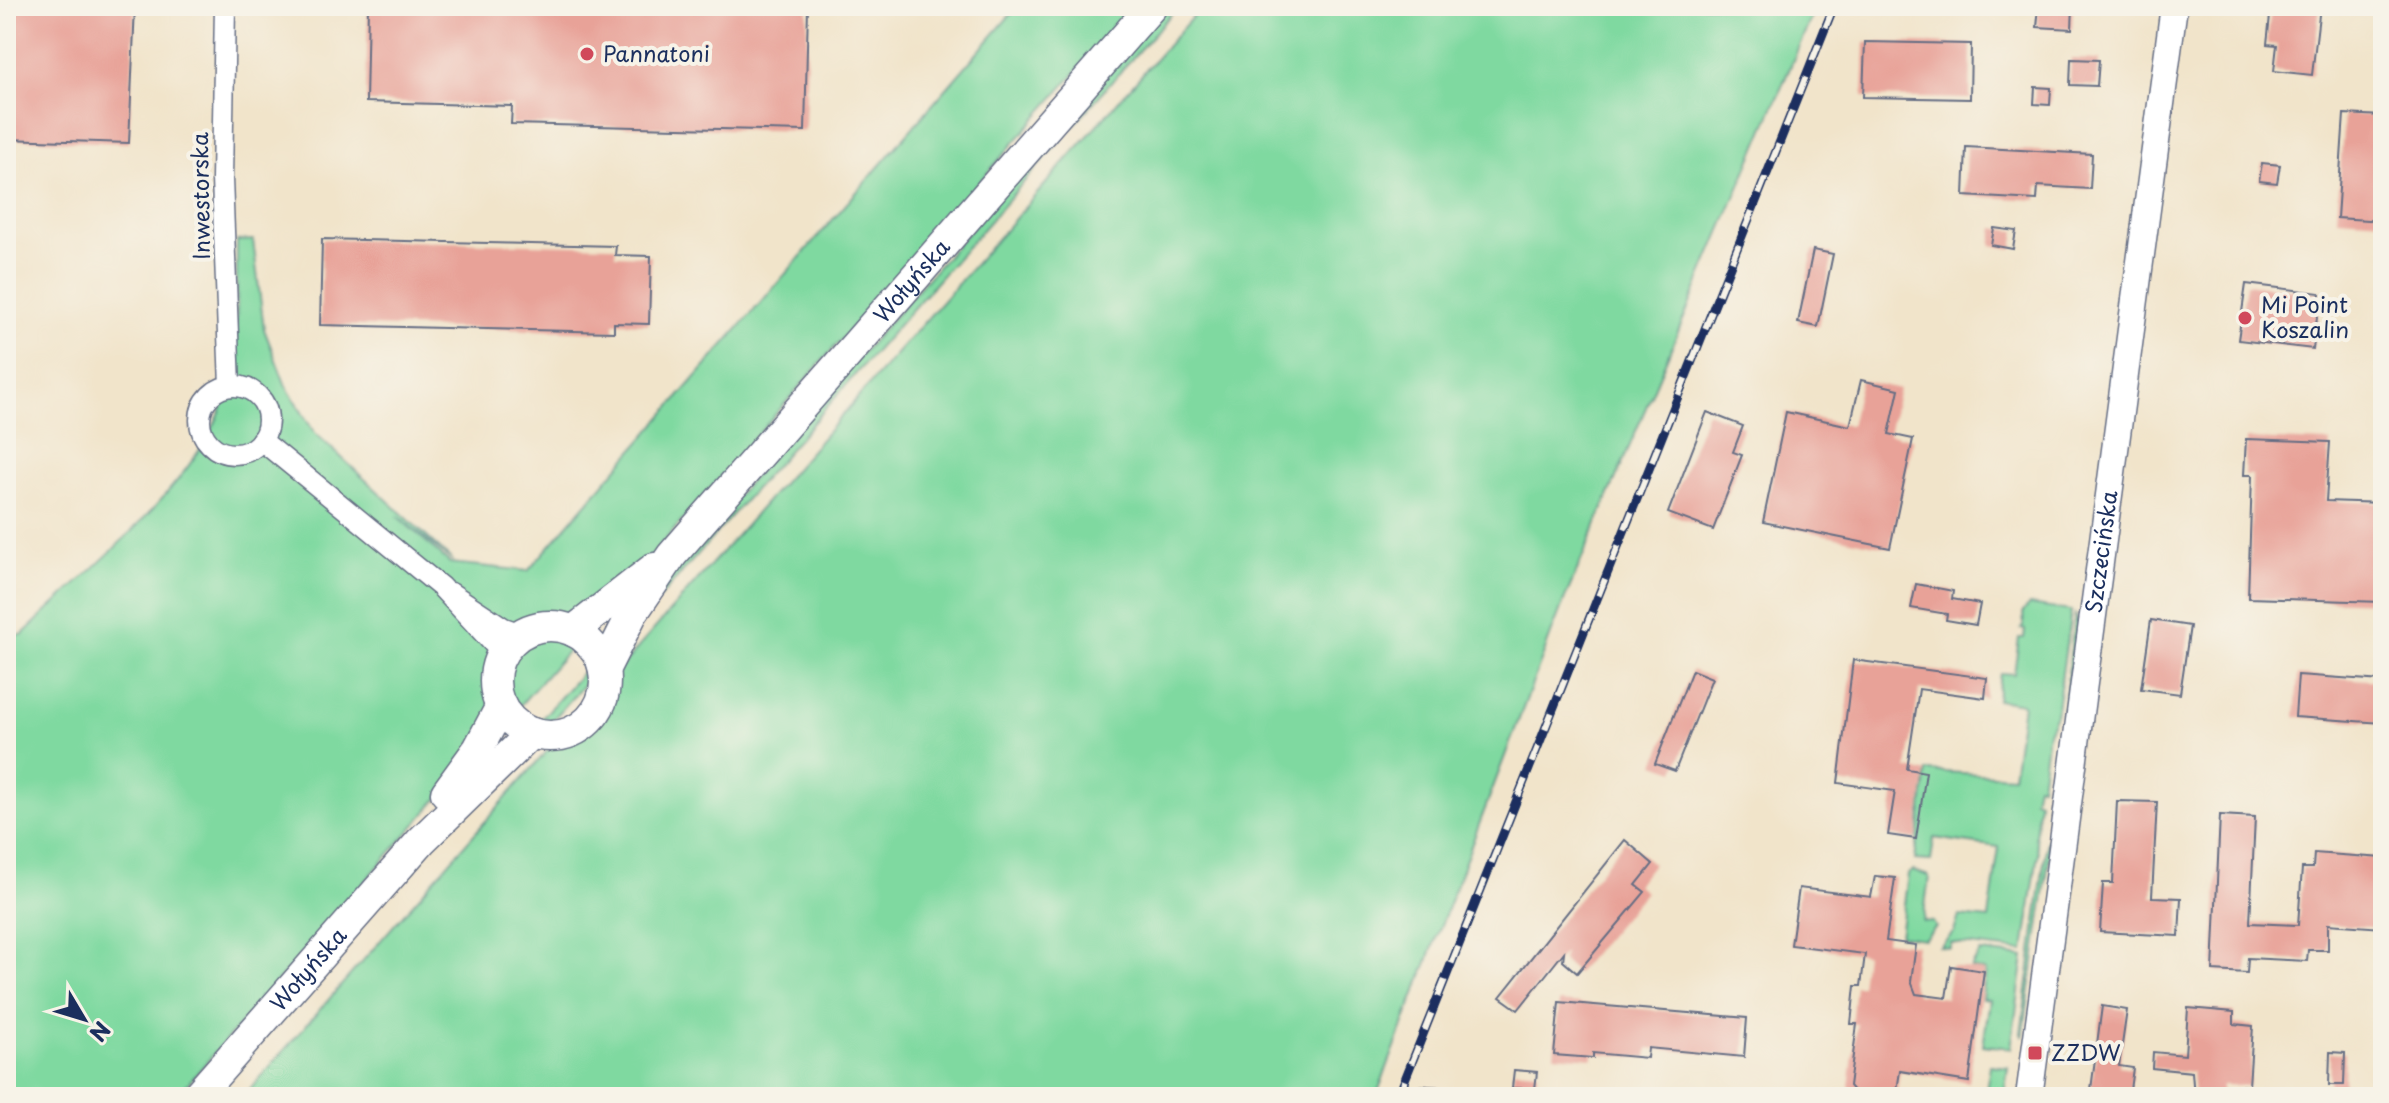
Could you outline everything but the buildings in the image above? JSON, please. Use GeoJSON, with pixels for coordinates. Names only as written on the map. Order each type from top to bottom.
{"type":"FeatureCollection","features":[{"type":"Feature","properties":{"kind":"main road","name":"Wołyńska"},"geometry":{"type":"LineString","coordinates":[[604,670],[632,614],[672,555],[1152,6]]}},
{"type":"Feature","properties":{"kind":"main road","name":"Wołyńska"},"geometry":{"type":"LineString","coordinates":[[573,631],[672,555]]}},
{"type":"Feature","properties":{"kind":"main road"},"geometry":{"type":"LineString","coordinates":[[547,626],[573,631],[593,647],[604,670],[602,696],[590,718],[569,732],[532,733],[514,722],[501,706],[495,680],[511,644],[547,626]]}},
{"type":"Feature","properties":{"kind":"main road","name":"Wołyńska"},"geometry":{"type":"LineString","coordinates":[[421,841],[433,813],[478,749],[501,706]]}},
{"type":"Feature","properties":{"kind":"main road","name":"Wołyńska"},"geometry":{"type":"LineString","coordinates":[[196,1097],[421,841],[532,733]]}},
{"type":"Feature","properties":{"kind":"street","name":"Inwestorska"},"geometry":{"type":"LineString","coordinates":[[225,6],[222,179],[230,386]]}},
{"type":"Feature","properties":{"kind":"street","name":"Szczecińska"},"geometry":{"type":"LineString","coordinates":[[2029,1097],[2174,6]]}},
{"type":"Feature","properties":{"kind":"street"},"geometry":{"type":"LineString","coordinates":[[230,386],[250,389],[264,403],[268,422],[261,440],[249,450],[234,453],[219,450],[207,440],[200,421],[201,411],[212,394],[230,386]]}},
{"type":"Feature","properties":{"kind":"street"},"geometry":{"type":"LineString","coordinates":[[261,440],[511,644]]}},
{"type":"Feature","properties":{"kind":"green space"},"geometry":{"type":"Polygon","coordinates":[[[1018,6],[1134,6],[176,1097],[6,1097],[6,634],[22,635],[142,521],[196,455],[216,421],[232,370],[237,315],[237,241],[253,240],[264,329],[286,386],[314,432],[453,561],[397,516],[450,563],[528,571],[1018,6]]]}},
{"type":"Feature","properties":{"kind":"green space"},"geometry":{"type":"Polygon","coordinates":[[[1166,6],[1178,6],[536,739],[537,724],[1166,6]]]}},
{"type":"Feature","properties":{"kind":"green space"},"geometry":{"type":"Polygon","coordinates":[[[1202,6],[1816,6],[1561,608],[1376,1097],[243,1097],[1202,6]]]}},
{"type":"Feature","properties":{"kind":"green space"},"geometry":{"type":"Polygon","coordinates":[[[2029,605],[2071,611],[2056,715],[2048,732],[2041,786],[2037,785],[2034,799],[2039,801],[2035,836],[2038,853],[2024,951],[1951,943],[1950,948],[1940,947],[1954,932],[1959,916],[1989,919],[1999,847],[1934,838],[1931,861],[1915,860],[1927,771],[2013,776],[2023,704],[1997,700],[2000,673],[2014,674],[2019,638],[2024,638],[2025,630],[2021,629],[2024,625],[2023,612],[2029,605]]]}},
{"type":"Feature","properties":{"kind":"green space"},"geometry":{"type":"Polygon","coordinates":[[[2075,615],[2080,624],[2066,718],[2062,724],[2075,615]]]}},
{"type":"Feature","properties":{"kind":"green space"},"geometry":{"type":"Polygon","coordinates":[[[2047,840],[2050,853],[2023,1036],[2021,1034],[2047,840]]]}},
{"type":"Feature","properties":{"kind":"green space"},"geometry":{"type":"Polygon","coordinates":[[[1913,871],[1929,876],[1923,921],[1933,922],[1936,927],[1924,939],[1900,936],[1908,874],[1913,871]]]}},
{"type":"Feature","properties":{"kind":"green space"},"geometry":{"type":"Polygon","coordinates":[[[1980,952],[2024,957],[2011,1048],[1983,1045],[1990,1000],[1982,999],[1986,971],[1971,968],[1980,952]]]}},
{"type":"Feature","properties":{"kind":"green space"},"geometry":{"type":"Polygon","coordinates":[[[1990,1065],[2008,1067],[2004,1097],[1985,1097],[1990,1065]]]}},
{"type":"Feature","properties":{"kind":"railway"},"geometry":{"type":"LineString","coordinates":[[1398,1097],[1834,6]]}},
{"type":"Feature","properties":{"kind":"place","name":"Pannatoni"},"geometry":{"type":"Point","coordinates":[587,54]}},
{"type":"Feature","properties":{"kind":"place","name":"Mi Point Koszalin"},"geometry":{"type":"Point","coordinates":[2245,318]}},
{"type":"Feature","properties":{"kind":"place","name":"ZZDW"},"geometry":{"type":"Point","coordinates":[2035,1053]}}]}
